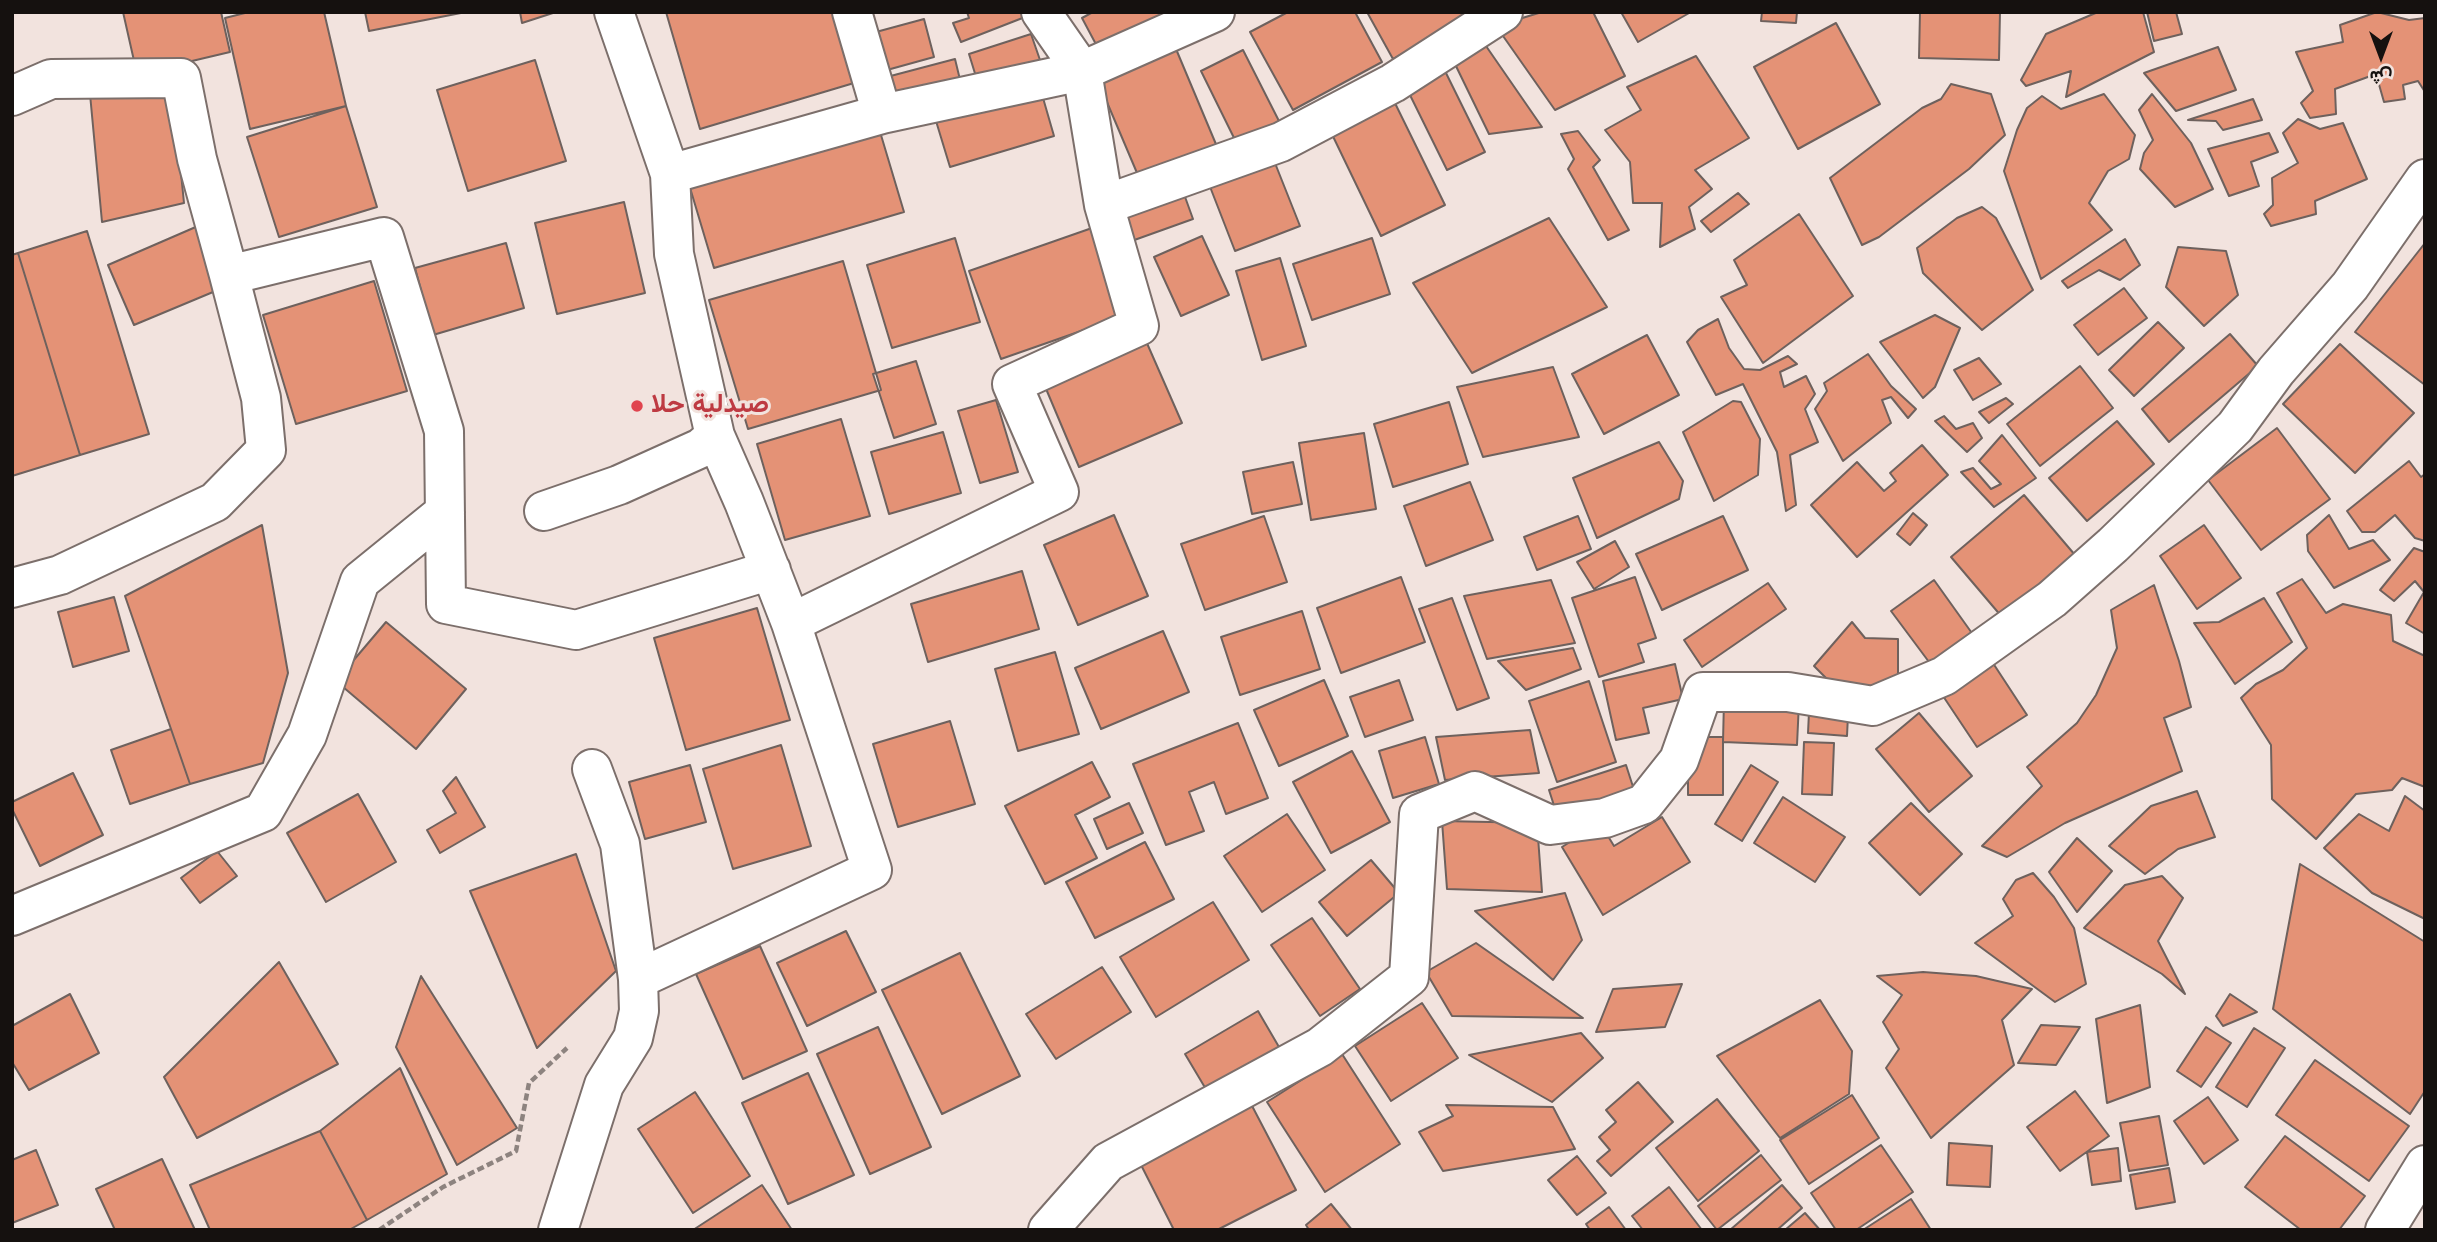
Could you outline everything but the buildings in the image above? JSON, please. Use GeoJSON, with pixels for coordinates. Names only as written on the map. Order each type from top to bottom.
{"type":"FeatureCollection","features":[{"type":"Feature","properties":{"kind":"street"},"geometry":{"type":"LineString","coordinates":[[614,12],[670,174],[674,254],[715,436],[791,623],[872,870],[638,979]]}},
{"type":"Feature","properties":{"kind":"street"},"geometry":{"type":"LineString","coordinates":[[852,12],[883,114]]}},
{"type":"Feature","properties":{"kind":"street"},"geometry":{"type":"LineString","coordinates":[[791,623],[1059,492],[1012,384],[1139,326],[1104,205],[1082,72],[1041,12]]}},
{"type":"Feature","properties":{"kind":"street"},"geometry":{"type":"LineString","coordinates":[[670,174],[883,114],[1082,72],[1215,12]]}},
{"type":"Feature","properties":{"kind":"street"},"geometry":{"type":"LineString","coordinates":[[1104,205],[1280,142],[1393,83],[1486,17]]}},
{"type":"Feature","properties":{"kind":"street"},"geometry":{"type":"LineString","coordinates":[[12,96],[51,79],[181,78],[197,159],[261,398],[266,450],[215,502],[60,575],[12,588]]}},
{"type":"Feature","properties":{"kind":"street"},"geometry":{"type":"LineString","coordinates":[[1048,1230],[1108,1162],[1320,1047],[1409,977],[1419,814],[1475,791],[1550,825],[1605,818],[1644,804],[1679,760],[1703,692],[1788,692],[1873,706],[1944,676],[2052,599],[2113,545],[2235,427],[2276,371],[2350,286],[2425,179]]}},
{"type":"Feature","properties":{"kind":"street"},"geometry":{"type":"LineString","coordinates":[[229,275],[384,237],[444,431],[446,604],[576,630],[771,570]]}},
{"type":"Feature","properties":{"kind":"street"},"geometry":{"type":"LineString","coordinates":[[544,510],[619,485],[701,448],[715,436]]}},
{"type":"Feature","properties":{"kind":"street"},"geometry":{"type":"LineString","coordinates":[[12,916],[263,812],[307,735],[360,581],[445,512]]}},
{"type":"Feature","properties":{"kind":"street"},"geometry":{"type":"LineString","coordinates":[[558,1230],[604,1085],[633,1038],[639,1011],[638,979],[620,844],[592,769]]}},
{"type":"Feature","properties":{"kind":"street"},"geometry":{"type":"LineString","coordinates":[[2385,1230],[2425,1165]]}},
{"type":"Feature","properties":{"kind":"path"},"geometry":{"type":"LineString","coordinates":[[379,1230],[443,1187],[516,1151],[528,1083],[573,1042]]}},
{"type":"Feature","properties":{"kind":"place","name":"صيدلية حلا"},"geometry":{"type":"Point","coordinates":[637,406]}}]}
